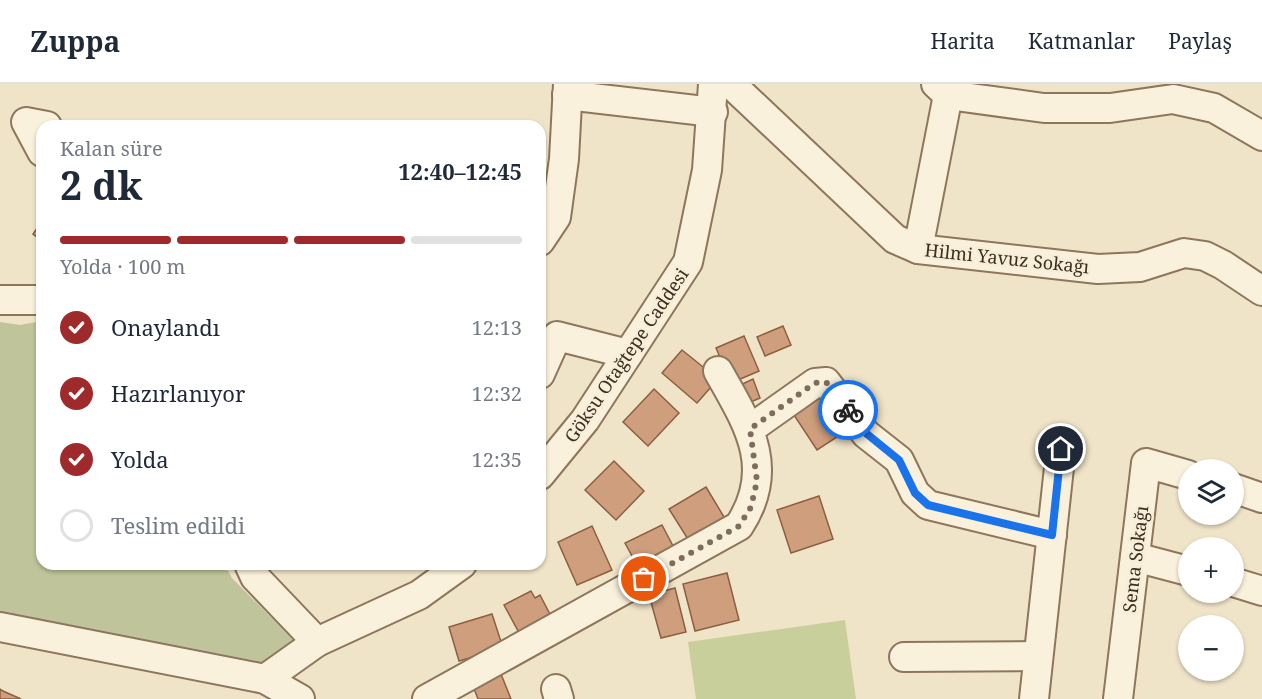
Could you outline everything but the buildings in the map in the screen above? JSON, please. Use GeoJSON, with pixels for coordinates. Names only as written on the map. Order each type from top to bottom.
{"type":"FeatureCollection","features":[{"type":"Feature","properties":{"kind":"street","name":"Hilmi Yavuz Sokağı"},"geometry":{"type":"LineString","coordinates":[[731,84],[895,238],[918,249],[1098,269],[1140,267],[1184,253],[1205,256],[1262,291]]}},
{"type":"Feature","properties":{"kind":"street"},"geometry":{"type":"LineString","coordinates":[[918,249],[947,88],[1044,108],[1110,108],[1173,99],[1214,108],[1262,136]]}},
{"type":"Feature","properties":{"kind":"street"},"geometry":{"type":"LineString","coordinates":[[546,232],[556,217],[564,159],[568,89],[713,98]]}},
{"type":"Feature","properties":{"kind":"street","name":"Göksu Otağtepe Caddesi"},"geometry":{"type":"LineString","coordinates":[[546,468],[585,420],[688,262],[707,170],[713,98]]}},
{"type":"Feature","properties":{"kind":"street"},"geometry":{"type":"LineString","coordinates":[[36,124],[26,122],[36,141]]}},
{"type":"Feature","properties":{"kind":"street"},"geometry":{"type":"LineString","coordinates":[[0,300],[36,300]]}},
{"type":"Feature","properties":{"kind":"street"},"geometry":{"type":"LineString","coordinates":[[546,361],[557,336],[628,354]]}},
{"type":"Feature","properties":{"kind":"street"},"geometry":{"type":"LineString","coordinates":[[427,699],[739,526],[751,507],[757,481],[750,429],[718,371]]}},
{"type":"Feature","properties":{"kind":"street"},"geometry":{"type":"LineString","coordinates":[[750,429],[815,383],[826,382],[867,434],[899,460],[915,493],[928,505],[1052,535]]}},
{"type":"Feature","properties":{"kind":"street"},"geometry":{"type":"LineString","coordinates":[[1034,699],[1061,449]]}},
{"type":"Feature","properties":{"kind":"street","name":"Sema Sokağı"},"geometry":{"type":"LineString","coordinates":[[1118,699],[1146,463],[1178,472]]}},
{"type":"Feature","properties":{"kind":"street"},"geometry":{"type":"LineString","coordinates":[[1244,492],[1262,498]]}},
{"type":"Feature","properties":{"kind":"street"},"geometry":{"type":"LineString","coordinates":[[1135,557],[1178,568]]}},
{"type":"Feature","properties":{"kind":"street"},"geometry":{"type":"LineString","coordinates":[[252,570],[255,577],[317,642]]}},
{"type":"Feature","properties":{"kind":"street"},"geometry":{"type":"LineString","coordinates":[[265,679],[317,642],[419,595],[454,570]]}},
{"type":"Feature","properties":{"kind":"street"},"geometry":{"type":"LineString","coordinates":[[1244,585],[1262,591]]}},
{"type":"Feature","properties":{"kind":"street"},"geometry":{"type":"LineString","coordinates":[[0,627],[265,679],[300,699]]}},
{"type":"Feature","properties":{"kind":"street"},"geometry":{"type":"LineString","coordinates":[[904,657],[1038,656]]}},
{"type":"Feature","properties":{"kind":"green space"},"geometry":{"type":"Polygon","coordinates":[[[0,322],[20,325],[36,322],[36,570],[227,570],[232,578],[295,642],[258,667],[0,619],[0,322]]]}},
{"type":"Feature","properties":{"kind":"green space"},"geometry":{"type":"Polygon","coordinates":[[[845,620],[856,699],[696,699],[688,642],[845,620]]]}},
{"type":"Feature","properties":{"kind":"way so far"},"geometry":{"type":"LineString","coordinates":[[644,579],[739,526],[751,507],[757,481],[755,448],[750,429],[815,383],[826,382],[848,410]]}},
{"type":"Feature","properties":{"kind":"route"},"geometry":{"type":"LineString","coordinates":[[848,410],[867,434],[899,460],[915,493],[928,505],[1052,535],[1061,449]]}}]}
